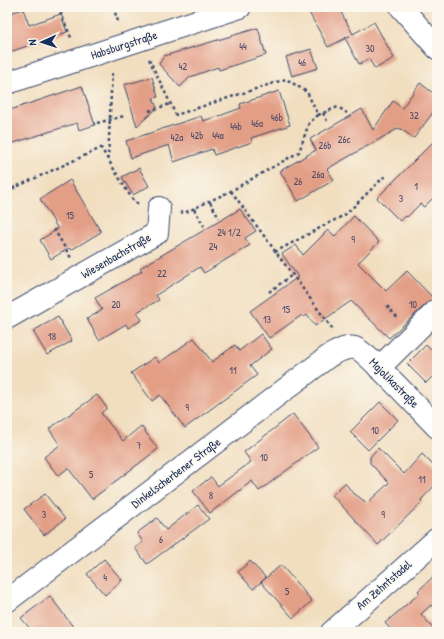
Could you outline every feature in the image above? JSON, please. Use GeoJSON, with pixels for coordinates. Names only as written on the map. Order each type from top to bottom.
{"type":"FeatureCollection","features":[{"type":"Feature","properties":{"kind":"street","name":"Habsburgstraße"},"geometry":{"type":"LineString","coordinates":[[7,83],[140,41],[240,7]]}},
{"type":"Feature","properties":{"kind":"street"},"geometry":{"type":"LineString","coordinates":[[401,7],[437,48]]}},
{"type":"Feature","properties":{"kind":"street","name":"Wiesenbachstraße"},"geometry":{"type":"LineString","coordinates":[[7,318],[157,233],[158,208]]}},
{"type":"Feature","properties":{"kind":"street"},"geometry":{"type":"LineString","coordinates":[[379,368],[437,310]]}},
{"type":"Feature","properties":{"kind":"street","name":"Majolikastraße"},"geometry":{"type":"LineString","coordinates":[[346,347],[356,348],[379,368],[437,427]]}},
{"type":"Feature","properties":{"kind":"street","name":"Dinkelscherbener Straße"},"geometry":{"type":"LineString","coordinates":[[7,601],[329,356],[346,347]]}},
{"type":"Feature","properties":{"kind":"street","name":"Am Zehntstadel"},"geometry":{"type":"LineString","coordinates":[[332,632],[437,539]]}},
{"type":"Feature","properties":{"kind":"path"},"geometry":{"type":"LineString","coordinates":[[58,7],[70,35],[78,60]]}},
{"type":"Feature","properties":{"kind":"path"},"geometry":{"type":"LineString","coordinates":[[140,41],[176,115],[286,80],[307,92],[318,115]]}},
{"type":"Feature","properties":{"kind":"path"},"geometry":{"type":"LineString","coordinates":[[108,161],[111,119],[112,49]]}},
{"type":"Feature","properties":{"kind":"path"},"geometry":{"type":"LineString","coordinates":[[149,111],[170,104]]}},
{"type":"Feature","properties":{"kind":"path"},"geometry":{"type":"LineString","coordinates":[[7,191],[101,148],[134,202],[184,213],[231,191],[299,152],[309,123],[318,115],[338,107],[347,113]]}},
{"type":"Feature","properties":{"kind":"path"},"geometry":{"type":"LineString","coordinates":[[323,113],[328,123]]}},
{"type":"Feature","properties":{"kind":"path"},"geometry":{"type":"LineString","coordinates":[[97,123],[124,116]]}},
{"type":"Feature","properties":{"kind":"path"},"geometry":{"type":"LineString","coordinates":[[275,252],[346,214],[387,174]]}},
{"type":"Feature","properties":{"kind":"path"},"geometry":{"type":"LineString","coordinates":[[231,191],[346,347]]}},
{"type":"Feature","properties":{"kind":"path"},"geometry":{"type":"LineString","coordinates":[[210,202],[219,218]]}},
{"type":"Feature","properties":{"kind":"path"},"geometry":{"type":"LineString","coordinates":[[194,209],[204,226]]}},
{"type":"Feature","properties":{"kind":"path"},"geometry":{"type":"LineString","coordinates":[[54,229],[81,276]]}},
{"type":"Feature","properties":{"kind":"path"},"geometry":{"type":"LineString","coordinates":[[269,292],[292,275]]}},
{"type":"Feature","properties":{"kind":"building"},"geometry":{"type":"Polygon","coordinates":[[[306,7],[338,7],[353,34],[374,22],[394,58],[375,69],[369,59],[359,64],[345,38],[328,47],[306,7]]]}},
{"type":"Feature","properties":{"kind":"building"},"geometry":{"type":"Polygon","coordinates":[[[23,9],[29,25],[61,14],[67,32],[7,53],[7,14],[23,9]]]}},
{"type":"Feature","properties":{"kind":"building"},"geometry":{"type":"Polygon","coordinates":[[[258,28],[266,55],[219,70],[218,67],[190,77],[180,87],[159,64],[164,56],[258,28]]]}},
{"type":"Feature","properties":{"kind":"building"},"geometry":{"type":"Polygon","coordinates":[[[311,49],[318,68],[292,76],[286,57],[311,49]]]}},
{"type":"Feature","properties":{"kind":"building"},"geometry":{"type":"Polygon","coordinates":[[[152,77],[158,97],[153,98],[157,108],[137,126],[124,85],[152,77]]]}},
{"type":"Feature","properties":{"kind":"building"},"geometry":{"type":"Polygon","coordinates":[[[420,83],[437,96],[437,107],[414,138],[399,128],[327,169],[334,180],[298,201],[280,171],[316,150],[310,139],[362,109],[373,130],[393,101],[402,108],[420,83]]]}},
{"type":"Feature","properties":{"kind":"building"},"geometry":{"type":"Polygon","coordinates":[[[82,86],[95,125],[79,130],[77,123],[7,145],[7,111],[82,86]]]}},
{"type":"Feature","properties":{"kind":"building"},"geometry":{"type":"Polygon","coordinates":[[[279,91],[290,125],[251,138],[252,142],[214,155],[212,149],[174,162],[169,145],[131,158],[126,141],[201,116],[203,121],[222,115],[241,108],[240,104],[279,91]]]}},
{"type":"Feature","properties":{"kind":"building"},"geometry":{"type":"Polygon","coordinates":[[[437,138],[437,194],[424,207],[420,204],[407,217],[406,216],[400,221],[377,198],[437,138]]]}},
{"type":"Feature","properties":{"kind":"building"},"geometry":{"type":"Polygon","coordinates":[[[139,168],[149,186],[133,195],[122,177],[139,168]]]}},
{"type":"Feature","properties":{"kind":"building"},"geometry":{"type":"Polygon","coordinates":[[[70,180],[101,232],[71,250],[69,248],[51,259],[40,240],[58,229],[40,199],[70,180]]]}},
{"type":"Feature","properties":{"kind":"building"},"geometry":{"type":"Polygon","coordinates":[[[240,209],[256,231],[245,238],[250,245],[204,273],[200,267],[156,295],[159,300],[137,312],[142,320],[128,328],[126,324],[99,340],[87,319],[102,310],[95,298],[142,271],[140,268],[240,209]]]}},
{"type":"Feature","properties":{"kind":"building"},"geometry":{"type":"Polygon","coordinates":[[[354,216],[379,242],[358,263],[386,291],[407,271],[433,298],[389,338],[351,301],[315,326],[307,315],[304,317],[302,315],[269,338],[250,311],[298,277],[282,254],[296,245],[303,255],[328,230],[335,236],[354,216]]]}},
{"type":"Feature","properties":{"kind":"building"},"geometry":{"type":"Polygon","coordinates":[[[58,317],[72,341],[47,355],[33,331],[58,317]]]}},
{"type":"Feature","properties":{"kind":"building"},"geometry":{"type":"Polygon","coordinates":[[[261,334],[272,349],[250,366],[257,375],[185,428],[160,395],[152,401],[131,373],[155,357],[159,363],[194,338],[212,362],[235,345],[239,351],[261,334]]]}},
{"type":"Feature","properties":{"kind":"building"},"geometry":{"type":"Polygon","coordinates":[[[426,345],[437,356],[437,372],[426,383],[407,364],[426,345]]]}},
{"type":"Feature","properties":{"kind":"building"},"geometry":{"type":"Polygon","coordinates":[[[97,395],[107,408],[101,413],[123,441],[141,426],[158,449],[92,499],[68,468],[58,476],[44,457],[60,445],[49,429],[97,395]]]}},
{"type":"Feature","properties":{"kind":"building"},"geometry":{"type":"Polygon","coordinates":[[[380,402],[398,420],[368,450],[350,432],[380,402]]]}},
{"type":"Feature","properties":{"kind":"building"},"geometry":{"type":"Polygon","coordinates":[[[293,414],[318,447],[259,491],[252,481],[210,513],[193,491],[211,477],[218,486],[251,462],[244,452],[293,414]]]}},
{"type":"Feature","properties":{"kind":"building"},"geometry":{"type":"Polygon","coordinates":[[[378,448],[404,474],[422,454],[437,469],[437,483],[421,500],[422,502],[378,545],[332,495],[345,483],[352,492],[367,503],[389,483],[370,463],[370,457],[378,448]]]}},
{"type":"Feature","properties":{"kind":"building"},"geometry":{"type":"Polygon","coordinates":[[[45,494],[65,519],[44,535],[24,509],[45,494]]]}},
{"type":"Feature","properties":{"kind":"building"},"geometry":{"type":"Polygon","coordinates":[[[198,505],[209,519],[147,564],[135,548],[143,542],[137,533],[157,518],[166,530],[198,505]]]}},
{"type":"Feature","properties":{"kind":"building"},"geometry":{"type":"Polygon","coordinates":[[[104,559],[122,580],[105,595],[87,574],[104,559]]]}},
{"type":"Feature","properties":{"kind":"building"},"geometry":{"type":"Polygon","coordinates":[[[250,561],[266,578],[253,589],[238,572],[250,561]]]}},
{"type":"Feature","properties":{"kind":"building"},"geometry":{"type":"Polygon","coordinates":[[[281,565],[312,601],[293,618],[261,582],[281,565]]]}},
{"type":"Feature","properties":{"kind":"building"},"geometry":{"type":"Polygon","coordinates":[[[437,573],[437,611],[431,605],[421,614],[436,632],[393,632],[385,623],[420,593],[418,591],[437,573]]]}},
{"type":"Feature","properties":{"kind":"building"},"geometry":{"type":"Polygon","coordinates":[[[50,596],[77,632],[33,632],[21,618],[50,596]]]}}]}
